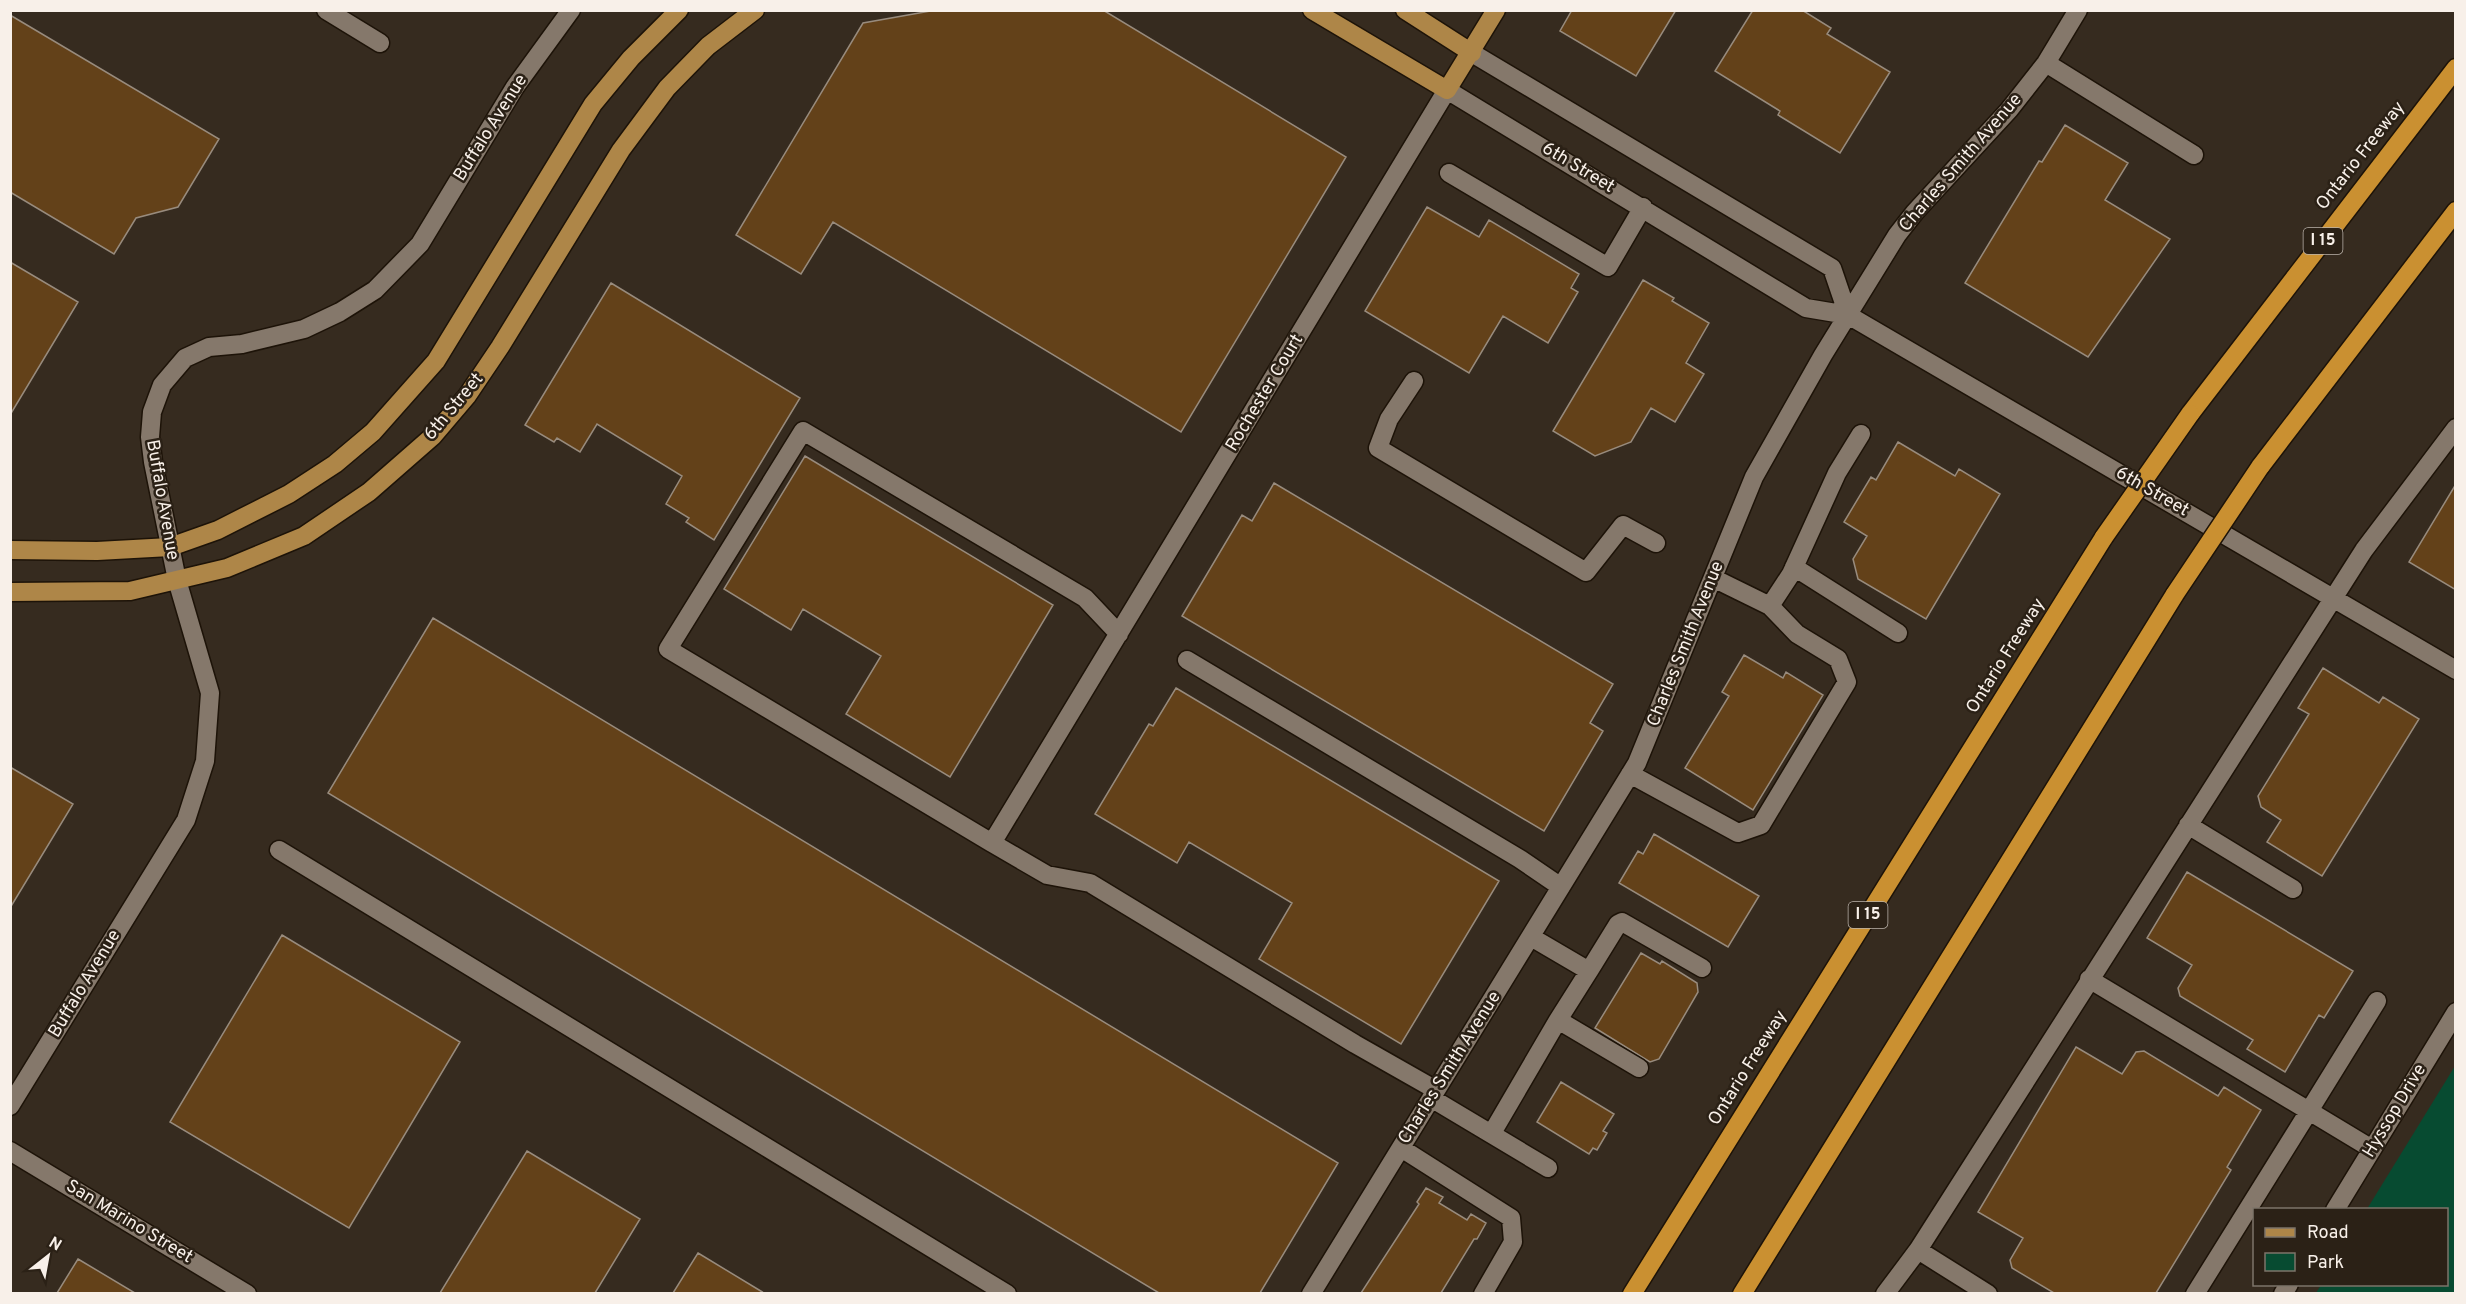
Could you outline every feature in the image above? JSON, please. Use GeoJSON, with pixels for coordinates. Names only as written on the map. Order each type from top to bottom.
{"type":"FeatureCollection","features":[{"type":"Feature","properties":{"kind":"highway","name":"Ontario Freeway"},"geometry":{"type":"LineString","coordinates":[[1632,1293],[2104,537],[2190,414],[2456,68]]}},
{"type":"Feature","properties":{"kind":"highway"},"geometry":{"type":"LineString","coordinates":[[1742,1293],[2175,594],[2260,467],[2456,211]]}},
{"type":"Feature","properties":{"kind":"main road"},"geometry":{"type":"LineString","coordinates":[[10,550],[97,551],[170,547],[218,530],[289,494],[335,464],[373,432],[436,361],[594,104],[631,58],[679,10]]}},
{"type":"Feature","properties":{"kind":"main road","name":"6th Street"},"geometry":{"type":"LineString","coordinates":[[10,592],[130,591],[228,568],[304,536],[369,492],[433,436],[467,396],[645,115],[689,63],[755,10]]}},
{"type":"Feature","properties":{"kind":"main road","name":"6th Street"},"geometry":{"type":"LineString","coordinates":[[1312,10],[1447,90]]}},
{"type":"Feature","properties":{"kind":"main road"},"geometry":{"type":"LineString","coordinates":[[1405,10],[1472,53]]}},
{"type":"Feature","properties":{"kind":"main road"},"geometry":{"type":"LineString","coordinates":[[1447,90],[1472,53],[1496,10]]}},
{"type":"Feature","properties":{"kind":"street"},"geometry":{"type":"LineString","coordinates":[[326,10],[380,43]]}},
{"type":"Feature","properties":{"kind":"street","name":"Buffalo Avenue"},"geometry":{"type":"LineString","coordinates":[[10,1106],[186,820],[205,761],[210,693],[177,580],[150,437],[152,412],[162,385],[185,358],[209,347],[242,344],[304,329],[340,312],[375,290],[420,243],[515,87],[571,10]]}},
{"type":"Feature","properties":{"kind":"street","name":"Charles Smith Avenue"},"geometry":{"type":"LineString","coordinates":[[1311,1293],[1637,763],[1754,477],[1848,315],[1880,262],[1915,212],[2009,110],[2046,63],[2078,10]]}},
{"type":"Feature","properties":{"kind":"street"},"geometry":{"type":"LineString","coordinates":[[1472,53],[1832,268],[1848,315]]}},
{"type":"Feature","properties":{"kind":"street"},"geometry":{"type":"LineString","coordinates":[[2046,63],[2194,155]]}},
{"type":"Feature","properties":{"kind":"street","name":"6th Street"},"geometry":{"type":"LineString","coordinates":[[1447,90],[1806,308],[1848,315],[2456,670]]}},
{"type":"Feature","properties":{"kind":"street","name":"Rochester Court"},"geometry":{"type":"LineString","coordinates":[[992,843],[1447,90]]}},
{"type":"Feature","properties":{"kind":"street"},"geometry":{"type":"LineString","coordinates":[[1449,173],[1608,267],[1643,207]]}},
{"type":"Feature","properties":{"kind":"street"},"geometry":{"type":"LineString","coordinates":[[1414,381],[1389,419],[1378,448],[1586,572],[1623,525],[1656,543]]}},
{"type":"Feature","properties":{"kind":"street"},"geometry":{"type":"LineString","coordinates":[[1886,1293],[1917,1250],[2364,550],[2456,428]]}},
{"type":"Feature","properties":{"kind":"street"},"geometry":{"type":"LineString","coordinates":[[1119,634],[1085,598],[802,431],[668,649],[1047,875],[1090,883],[1355,1044],[1548,1168]]}},
{"type":"Feature","properties":{"kind":"street"},"geometry":{"type":"LineString","coordinates":[[1770,606],[1794,567],[1837,473],[1861,434]]}},
{"type":"Feature","properties":{"kind":"street"},"geometry":{"type":"LineString","coordinates":[[1794,567],[1898,633]]}},
{"type":"Feature","properties":{"kind":"street"},"geometry":{"type":"LineString","coordinates":[[1630,774],[1738,833],[1761,825],[1847,682],[1838,659],[1797,634],[1770,606],[1713,578]]}},
{"type":"Feature","properties":{"kind":"street"},"geometry":{"type":"LineString","coordinates":[[1187,660],[1512,854],[1561,887]]}},
{"type":"Feature","properties":{"kind":"street"},"geometry":{"type":"LineString","coordinates":[[2188,825],[2293,889]]}},
{"type":"Feature","properties":{"kind":"street"},"geometry":{"type":"LineString","coordinates":[[279,850],[1007,1293]]}},
{"type":"Feature","properties":{"kind":"street"},"geometry":{"type":"LineString","coordinates":[[1492,1133],[1558,1020],[1618,924],[1622,922],[1702,968]]}},
{"type":"Feature","properties":{"kind":"street"},"geometry":{"type":"LineString","coordinates":[[1531,937],[1589,971]]}},
{"type":"Feature","properties":{"kind":"street"},"geometry":{"type":"LineString","coordinates":[[2089,980],[2372,1149]]}},
{"type":"Feature","properties":{"kind":"street"},"geometry":{"type":"LineString","coordinates":[[2195,1293],[2377,1001]]}},
{"type":"Feature","properties":{"kind":"street","name":"Hyssop Drive"},"geometry":{"type":"LineString","coordinates":[[2336,1208],[2456,1012]]}},
{"type":"Feature","properties":{"kind":"street"},"geometry":{"type":"LineString","coordinates":[[1558,1020],[1639,1068]]}},
{"type":"Feature","properties":{"kind":"street"},"geometry":{"type":"LineString","coordinates":[[1401,1148],[1511,1218],[1513,1242],[1483,1293]]}},
{"type":"Feature","properties":{"kind":"street","name":"San Marino Street"},"geometry":{"type":"LineString","coordinates":[[10,1151],[247,1293]]}},
{"type":"Feature","properties":{"kind":"street"},"geometry":{"type":"LineString","coordinates":[[1917,1250],[1988,1293]]}},
{"type":"Feature","properties":{"kind":"green space"},"geometry":{"type":"Polygon","coordinates":[[[2455,1066],[2455,1293],[2316,1293],[2320,1286],[2448,1286],[2448,1208],[2368,1208],[2455,1066]]]}},
{"type":"Feature","properties":{"kind":"building"},"geometry":{"type":"Polygon","coordinates":[[[936,10],[1103,10],[1346,157],[1181,432],[833,222],[801,274],[736,235],[863,23],[936,10]]]}},
{"type":"Feature","properties":{"kind":"building"},"geometry":{"type":"Polygon","coordinates":[[[1572,10],[1676,10],[1636,76],[1560,31],[1572,10]]]}},
{"type":"Feature","properties":{"kind":"building"},"geometry":{"type":"Polygon","coordinates":[[[1753,10],[1802,10],[1831,28],[1827,34],[1890,72],[1840,153],[1778,115],[1780,111],[1715,71],[1753,10]]]}},
{"type":"Feature","properties":{"kind":"building"},"geometry":{"type":"Polygon","coordinates":[[[10,15],[219,139],[178,207],[136,218],[114,254],[10,192],[10,15]]]}},
{"type":"Feature","properties":{"kind":"building"},"geometry":{"type":"Polygon","coordinates":[[[2065,125],[2128,163],[2105,200],[2170,239],[2088,357],[1965,283],[2039,161],[2042,162],[2065,125]]]}},
{"type":"Feature","properties":{"kind":"building"},"geometry":{"type":"Polygon","coordinates":[[[1427,207],[1479,237],[1489,220],[1579,274],[1571,288],[1578,292],[1548,343],[1503,316],[1469,373],[1365,311],[1427,207]]]}},
{"type":"Feature","properties":{"kind":"building"},"geometry":{"type":"Polygon","coordinates":[[[10,262],[78,302],[10,415],[10,262]]]}},
{"type":"Feature","properties":{"kind":"building"},"geometry":{"type":"Polygon","coordinates":[[[1643,280],[1674,298],[1672,301],[1709,323],[1686,363],[1704,374],[1675,422],[1651,408],[1631,442],[1595,456],[1553,431],[1643,280]]]}},
{"type":"Feature","properties":{"kind":"building"},"geometry":{"type":"Polygon","coordinates":[[[611,283],[800,398],[714,540],[686,522],[689,518],[666,504],[682,476],[597,424],[580,452],[557,438],[554,442],[525,425],[611,283]]]}},
{"type":"Feature","properties":{"kind":"building"},"geometry":{"type":"Polygon","coordinates":[[[1898,442],[1955,476],[1959,469],[2000,494],[1926,619],[1858,579],[1853,559],[1867,536],[1844,522],[1871,477],[1876,480],[1898,442]]]}},
{"type":"Feature","properties":{"kind":"building"},"geometry":{"type":"Polygon","coordinates":[[[805,456],[1053,605],[950,777],[846,714],[881,656],[803,609],[791,630],[724,589],[805,456]]]}},
{"type":"Feature","properties":{"kind":"building"},"geometry":{"type":"Polygon","coordinates":[[[1274,483],[1613,684],[1590,723],[1603,731],[1544,831],[1182,616],[1242,515],[1252,521],[1274,483]]]}},
{"type":"Feature","properties":{"kind":"building"},"geometry":{"type":"Polygon","coordinates":[[[2456,484],[2456,590],[2409,562],[2456,484]]]}},
{"type":"Feature","properties":{"kind":"building"},"geometry":{"type":"Polygon","coordinates":[[[433,618],[1338,1163],[1260,1293],[1159,1293],[328,793],[433,618]]]}},
{"type":"Feature","properties":{"kind":"building"},"geometry":{"type":"Polygon","coordinates":[[[1744,655],[1783,678],[1786,672],[1823,695],[1753,810],[1685,768],[1729,696],[1722,692],[1744,655]]]}},
{"type":"Feature","properties":{"kind":"building"},"geometry":{"type":"Polygon","coordinates":[[[2323,668],[2379,703],[2383,697],[2419,719],[2322,876],[2267,842],[2281,820],[2261,807],[2258,796],[2309,714],[2298,708],[2323,668]]]}},
{"type":"Feature","properties":{"kind":"building"},"geometry":{"type":"Polygon","coordinates":[[[1176,688],[1499,881],[1401,1044],[1259,959],[1292,903],[1189,842],[1177,863],[1095,814],[1149,724],[1153,726],[1176,688]]]}},
{"type":"Feature","properties":{"kind":"building"},"geometry":{"type":"Polygon","coordinates":[[[10,767],[73,804],[10,908],[10,767]]]}},
{"type":"Feature","properties":{"kind":"building"},"geometry":{"type":"Polygon","coordinates":[[[1654,834],[1759,896],[1728,947],[1619,883],[1638,851],[1643,854],[1654,834]]]}},
{"type":"Feature","properties":{"kind":"building"},"geometry":{"type":"Polygon","coordinates":[[[2187,872],[2353,971],[2324,1018],[2319,1015],[2285,1072],[2247,1049],[2253,1040],[2180,996],[2178,988],[2192,965],[2147,938],[2187,872]]]}},
{"type":"Feature","properties":{"kind":"building"},"geometry":{"type":"Polygon","coordinates":[[[282,935],[460,1042],[349,1228],[170,1122],[282,935]]]}},
{"type":"Feature","properties":{"kind":"building"},"geometry":{"type":"Polygon","coordinates":[[[1641,953],[1660,964],[1662,961],[1697,983],[1698,992],[1659,1059],[1650,1062],[1595,1028],[1641,953]]]}},
{"type":"Feature","properties":{"kind":"building"},"geometry":{"type":"Polygon","coordinates":[[[2076,1047],[2122,1074],[2136,1052],[2144,1051],[2218,1096],[2224,1087],[2261,1110],[2227,1167],[2231,1170],[2156,1293],[2054,1293],[2012,1268],[2010,1260],[2023,1238],[1978,1212],[2076,1047]]]}},
{"type":"Feature","properties":{"kind":"building"},"geometry":{"type":"Polygon","coordinates":[[[1561,1082],[1614,1114],[1603,1131],[1607,1133],[1597,1150],[1593,1148],[1589,1154],[1537,1122],[1561,1082]]]}},
{"type":"Feature","properties":{"kind":"building"},"geometry":{"type":"Polygon","coordinates":[[[527,1151],[640,1219],[595,1293],[440,1293],[527,1151]]]}},
{"type":"Feature","properties":{"kind":"building"},"geometry":{"type":"Polygon","coordinates":[[[1426,1188],[1443,1197],[1439,1203],[1467,1220],[1471,1214],[1486,1223],[1477,1239],[1474,1239],[1441,1293],[1361,1293],[1419,1204],[1417,1202],[1426,1188]]]}},
{"type":"Feature","properties":{"kind":"building"},"geometry":{"type":"Polygon","coordinates":[[[698,1253],[764,1293],[673,1293],[698,1253]]]}},
{"type":"Feature","properties":{"kind":"building"},"geometry":{"type":"Polygon","coordinates":[[[78,1259],[135,1293],[57,1293],[78,1259]]]}}]}
